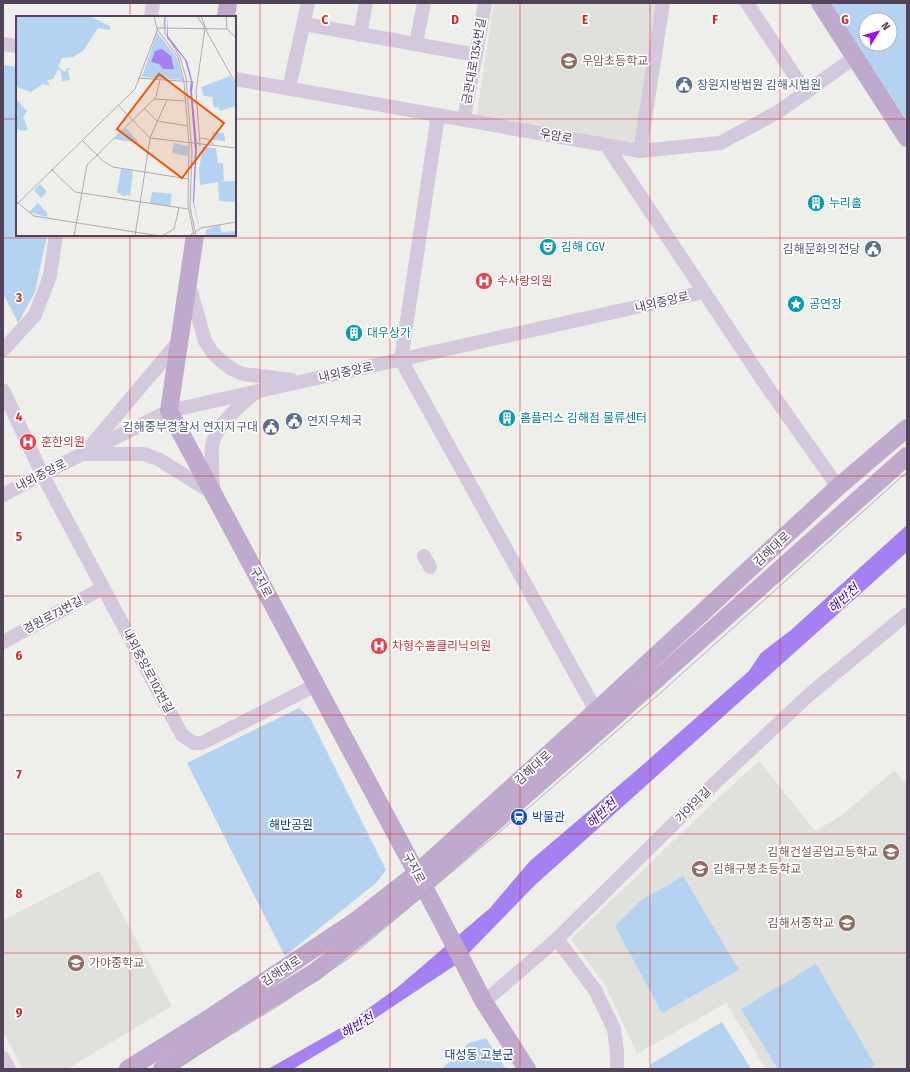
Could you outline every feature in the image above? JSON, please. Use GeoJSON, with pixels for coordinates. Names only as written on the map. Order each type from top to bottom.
{"type":"FeatureCollection","features":[{"type":"Feature","properties":{"kind":"main road"},"geometry":{"type":"LineString","coordinates":[[226,16],[228,3]]}},
{"type":"Feature","properties":{"kind":"main road"},"geometry":{"type":"LineString","coordinates":[[820,3],[907,138]]}},
{"type":"Feature","properties":{"kind":"main road"},"geometry":{"type":"LineString","coordinates":[[169,411],[196,236]]}},
{"type":"Feature","properties":{"kind":"main road","name":"구지로"},"geometry":{"type":"LineString","coordinates":[[169,411],[420,879],[484,1002]]}},
{"type":"Feature","properties":{"kind":"main road","name":"김해대로"},"geometry":{"type":"LineString","coordinates":[[128,1069],[208,1019],[420,879],[596,711],[838,488],[907,428]]}},
{"type":"Feature","properties":{"kind":"main road","name":"김해대로"},"geometry":{"type":"LineString","coordinates":[[162,1069],[241,1017],[315,972],[420,879],[611,720],[907,456]]}},
{"type":"Feature","properties":{"kind":"main road"},"geometry":{"type":"LineString","coordinates":[[484,1002],[527,1069]]}},
{"type":"Feature","properties":{"kind":"street"},"geometry":{"type":"LineString","coordinates":[[152,16],[153,3]]}},
{"type":"Feature","properties":{"kind":"street"},"geometry":{"type":"LineString","coordinates":[[289,88],[308,3]]}},
{"type":"Feature","properties":{"kind":"street"},"geometry":{"type":"LineString","coordinates":[[360,35],[366,3]]}},
{"type":"Feature","properties":{"kind":"street"},"geometry":{"type":"LineString","coordinates":[[416,44],[424,3]]}},
{"type":"Feature","properties":{"kind":"street","name":"금관대로1354번길"},"geometry":{"type":"LineString","coordinates":[[464,119],[485,3]]}},
{"type":"Feature","properties":{"kind":"street"},"geometry":{"type":"LineString","coordinates":[[640,151],[663,3]]}},
{"type":"Feature","properties":{"kind":"street"},"geometry":{"type":"LineString","coordinates":[[746,3],[806,93]]}},
{"type":"Feature","properties":{"kind":"street"},"geometry":{"type":"LineString","coordinates":[[304,24],[476,55]]}},
{"type":"Feature","properties":{"kind":"street"},"geometry":{"type":"LineString","coordinates":[[3,44],[16,46]]}},
{"type":"Feature","properties":{"kind":"street","name":"우암로"},"geometry":{"type":"LineString","coordinates":[[236,79],[640,151],[720,143],[778,112],[855,57]]}},
{"type":"Feature","properties":{"kind":"street"},"geometry":{"type":"LineString","coordinates":[[438,115],[401,360],[596,711]]}},
{"type":"Feature","properties":{"kind":"street"},"geometry":{"type":"LineString","coordinates":[[607,146],[766,385],[838,488]]}},
{"type":"Feature","properties":{"kind":"street"},"geometry":{"type":"LineString","coordinates":[[3,350],[35,315],[50,276],[56,236]]}},
{"type":"Feature","properties":{"kind":"street"},"geometry":{"type":"LineString","coordinates":[[189,285],[205,341],[212,352],[222,361],[232,369],[242,374],[302,381]]}},
{"type":"Feature","properties":{"kind":"street","name":"내외중앙로"},"geometry":{"type":"LineString","coordinates":[[3,495],[169,411],[704,292]]}},
{"type":"Feature","properties":{"kind":"street"},"geometry":{"type":"LineString","coordinates":[[84,454],[180,340]]}},
{"type":"Feature","properties":{"kind":"street","name":"내외중앙로102번길"},"geometry":{"type":"LineString","coordinates":[[3,390],[42,474],[182,734],[194,743],[202,743],[316,685]]}},
{"type":"Feature","properties":{"kind":"street"},"geometry":{"type":"LineString","coordinates":[[213,493],[212,445],[219,429],[230,416],[257,391]]}},
{"type":"Feature","properties":{"kind":"street"},"geometry":{"type":"LineString","coordinates":[[84,454],[144,454],[158,459],[213,493]]}},
{"type":"Feature","properties":{"kind":"street","name":"경원로73번길"},"geometry":{"type":"LineString","coordinates":[[3,642],[103,588]]}},
{"type":"Feature","properties":{"kind":"street","name":"가야의길"},"geometry":{"type":"LineString","coordinates":[[484,1002],[556,939],[716,782],[810,694],[907,614]]}},
{"type":"Feature","properties":{"kind":"street"},"geometry":{"type":"LineString","coordinates":[[556,939],[595,990],[614,1029],[617,1052],[617,1069]]}},
{"type":"Feature","properties":{"kind":"street"},"geometry":{"type":"LineString","coordinates":[[3,1058],[9,1069]]}},
{"type":"Feature","properties":{"kind":"shaded area","name":"우암초등학교"},"geometry":{"type":"Polygon","coordinates":[[[494,3],[665,3],[634,142],[476,119],[494,3]]]}},
{"type":"Feature","properties":{"kind":"shaded area"},"geometry":{"type":"Polygon","coordinates":[[[759,761],[815,831],[842,815],[894,771],[907,784],[907,1069],[766,1069],[726,1003],[637,1054],[606,986],[571,939],[716,800],[759,761]]]}},
{"type":"Feature","properties":{"kind":"shaded area","name":"가야중학교"},"geometry":{"type":"Polygon","coordinates":[[[99,871],[172,1006],[67,1069],[23,1069],[3,1032],[3,920],[99,871]]]}},
{"type":"Feature","properties":{"kind":"green space"},"geometry":{"type":"Polygon","coordinates":[[[829,3],[907,3],[907,120],[862,52],[898,52],[898,12],[858,12],[858,46],[829,3]]]}},
{"type":"Feature","properties":{"kind":"green space"},"geometry":{"type":"Polygon","coordinates":[[[3,65],[16,67],[16,236],[47,236],[35,292],[18,323],[3,293],[3,65]]]}},
{"type":"Feature","properties":{"kind":"green space","name":"해반공원"},"geometry":{"type":"Polygon","coordinates":[[[299,708],[310,718],[386,870],[376,883],[285,956],[187,763],[299,708]]]}},
{"type":"Feature","properties":{"kind":"green space"},"geometry":{"type":"Polygon","coordinates":[[[683,876],[739,970],[662,1013],[615,926],[642,900],[683,876]]]}},
{"type":"Feature","properties":{"kind":"green space"},"geometry":{"type":"Polygon","coordinates":[[[816,964],[875,1065],[869,1069],[778,1069],[741,1009],[816,964]]]}},
{"type":"Feature","properties":{"kind":"green space"},"geometry":{"type":"Polygon","coordinates":[[[722,1022],[751,1069],[649,1069],[651,1064],[722,1022]]]}},
{"type":"Feature","properties":{"kind":"green space","name":"대성동 고분군"},"geometry":{"type":"Polygon","coordinates":[[[486,1038],[506,1069],[442,1069],[469,1043],[486,1038]]]}},
{"type":"Feature","properties":{"kind":"water","name":"해반천"},"geometry":{"type":"Polygon","coordinates":[[[907,525],[907,552],[535,885],[460,962],[356,1031],[293,1069],[268,1069],[344,1026],[398,987],[490,908],[530,861],[638,769],[749,671],[761,653],[791,630],[907,525]]]}},
{"type":"Feature","properties":{"kind":"tram line"},"geometry":{"type":"LineString","coordinates":[[175,1069],[281,1004],[349,958],[533,804],[657,696],[907,472]]}},
{"type":"Feature","properties":{"kind":"place","name":"우암초등학교"},"geometry":{"type":"Point","coordinates":[569,61]}},
{"type":"Feature","properties":{"kind":"place","name":"창원지방법원 김해시법원"},"geometry":{"type":"Point","coordinates":[684,85]}},
{"type":"Feature","properties":{"kind":"place","name":"누리홀"},"geometry":{"type":"Point","coordinates":[816,203]}},
{"type":"Feature","properties":{"kind":"place","name":"김해 CGV"},"geometry":{"type":"Point","coordinates":[548,247]}},
{"type":"Feature","properties":{"kind":"place","name":"김해문화의전당"},"geometry":{"type":"Point","coordinates":[873,249]}},
{"type":"Feature","properties":{"kind":"place","name":"수사랑의원"},"geometry":{"type":"Point","coordinates":[484,281]}},
{"type":"Feature","properties":{"kind":"place","name":"공연장"},"geometry":{"type":"Point","coordinates":[796,304]}},
{"type":"Feature","properties":{"kind":"place","name":"대우상가"},"geometry":{"type":"Point","coordinates":[354,333]}},
{"type":"Feature","properties":{"kind":"place","name":"홈플러스 김해점 물류센터"},"geometry":{"type":"Point","coordinates":[507,418]}},
{"type":"Feature","properties":{"kind":"place","name":"연지우체국"},"geometry":{"type":"Point","coordinates":[294,421]}},
{"type":"Feature","properties":{"kind":"place","name":"김해중부경찰서 연지지구대"},"geometry":{"type":"Point","coordinates":[271,427]}},
{"type":"Feature","properties":{"kind":"place","name":"훈한의원"},"geometry":{"type":"Point","coordinates":[28,442]}},
{"type":"Feature","properties":{"kind":"place","name":"차형수홈클리닉의원"},"geometry":{"type":"Point","coordinates":[379,646]}},
{"type":"Feature","properties":{"kind":"place","name":"박물관"},"geometry":{"type":"Point","coordinates":[519,817]}},
{"type":"Feature","properties":{"kind":"place","name":"김해건설공업고등학교"},"geometry":{"type":"Point","coordinates":[891,852]}},
{"type":"Feature","properties":{"kind":"place","name":"김해구봉초등학교"},"geometry":{"type":"Point","coordinates":[700,869]}},
{"type":"Feature","properties":{"kind":"place","name":"김해서중학교"},"geometry":{"type":"Point","coordinates":[847,923]}},
{"type":"Feature","properties":{"kind":"place","name":"가야중학교"},"geometry":{"type":"Point","coordinates":[76,963]}}]}
